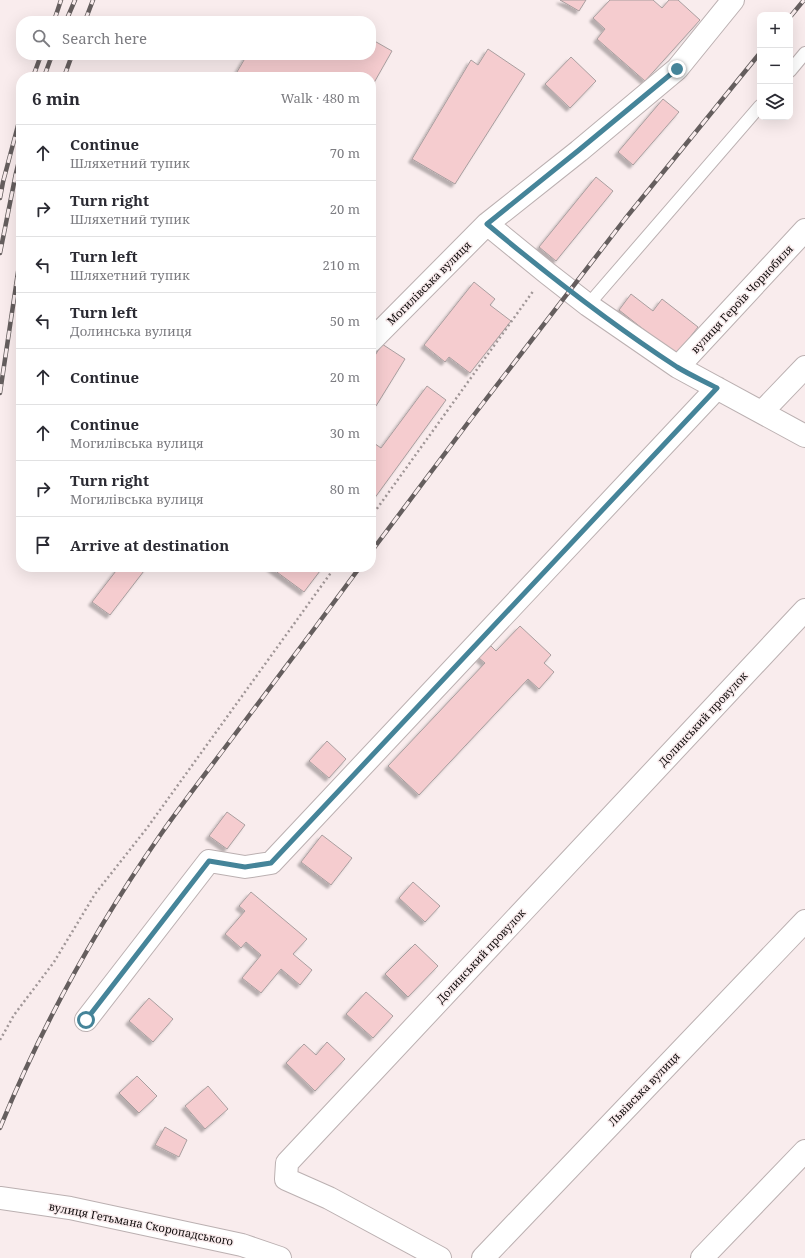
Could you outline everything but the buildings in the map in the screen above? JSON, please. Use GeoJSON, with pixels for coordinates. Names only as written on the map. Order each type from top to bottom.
{"type":"FeatureCollection","features":[{"type":"Feature","properties":{"kind":"street","name":"Могилівська вулиця"},"geometry":{"type":"LineString","coordinates":[[376,336],[487,224],[573,156],[677,69],[733,0]]}},
{"type":"Feature","properties":{"kind":"street"},"geometry":{"type":"LineString","coordinates":[[487,224],[588,305],[678,367],[805,436]]}},
{"type":"Feature","properties":{"kind":"street","name":"вулиця Героїв Чорнобиля"},"geometry":{"type":"LineString","coordinates":[[678,367],[805,230]]}},
{"type":"Feature","properties":{"kind":"street"},"geometry":{"type":"LineString","coordinates":[[762,412],[805,367]]}},
{"type":"Feature","properties":{"kind":"street"},"geometry":{"type":"LineString","coordinates":[[86,1020],[209,861],[245,867],[271,863],[717,388]]}},
{"type":"Feature","properties":{"kind":"street","name":"Долинський провулок"},"geometry":{"type":"LineString","coordinates":[[440,1258],[329,1198],[286,1179],[287,1163],[805,610]]}},
{"type":"Feature","properties":{"kind":"street","name":"Львівська вулиця"},"geometry":{"type":"LineString","coordinates":[[483,1258],[805,921]]}},
{"type":"Feature","properties":{"kind":"street"},"geometry":{"type":"LineString","coordinates":[[702,1258],[805,1151]]}},
{"type":"Feature","properties":{"kind":"street","name":"вулиця Гетьмана Скоропадського"},"geometry":{"type":"LineString","coordinates":[[0,1198],[70,1208],[242,1245],[280,1258]]}},
{"type":"Feature","properties":{"kind":"lane"},"geometry":{"type":"LineString","coordinates":[[793,67],[805,53]]}},
{"type":"Feature","properties":{"kind":"lane"},"geometry":{"type":"LineString","coordinates":[[588,305],[757,109]]}},
{"type":"Feature","properties":{"kind":"path"},"geometry":{"type":"LineString","coordinates":[[376,510],[547,273]]}},
{"type":"Feature","properties":{"kind":"path"},"geometry":{"type":"LineString","coordinates":[[0,1040],[14,1016],[54,962],[95,894],[147,828],[331,572]]}},
{"type":"Feature","properties":{"kind":"railway"},"geometry":{"type":"LineString","coordinates":[[56,16],[61,0]]}},
{"type":"Feature","properties":{"kind":"railway"},"geometry":{"type":"LineString","coordinates":[[68,16],[75,0]]}},
{"type":"Feature","properties":{"kind":"railway"},"geometry":{"type":"LineString","coordinates":[[87,16],[93,0]]}},
{"type":"Feature","properties":{"kind":"railway"},"geometry":{"type":"LineString","coordinates":[[793,13],[804,0]]}},
{"type":"Feature","properties":{"kind":"railway"},"geometry":{"type":"LineString","coordinates":[[376,545],[470,420],[625,219],[757,57]]}},
{"type":"Feature","properties":{"kind":"railway"},"geometry":{"type":"LineString","coordinates":[[35,72],[39,60]]}},
{"type":"Feature","properties":{"kind":"railway"},"geometry":{"type":"LineString","coordinates":[[46,72],[50,60]]}},
{"type":"Feature","properties":{"kind":"railway"},"geometry":{"type":"LineString","coordinates":[[66,72],[70,60]]}},
{"type":"Feature","properties":{"kind":"railway"},"geometry":{"type":"LineString","coordinates":[[0,198],[16,133]]}},
{"type":"Feature","properties":{"kind":"railway"},"geometry":{"type":"LineString","coordinates":[[0,253],[16,173]]}},
{"type":"Feature","properties":{"kind":"railway"},"geometry":{"type":"LineString","coordinates":[[0,393],[16,286]]}},
{"type":"Feature","properties":{"kind":"railway"},"geometry":{"type":"LineString","coordinates":[[0,1128],[34,1052],[72,977],[137,869],[179,809],[356,572]]}},
{"type":"Feature","properties":{"kind":"route"},"geometry":{"type":"LineString","coordinates":[[86,1020],[209,861],[245,867],[271,863],[717,388],[678,367],[588,305],[487,224],[677,69]]}}]}
